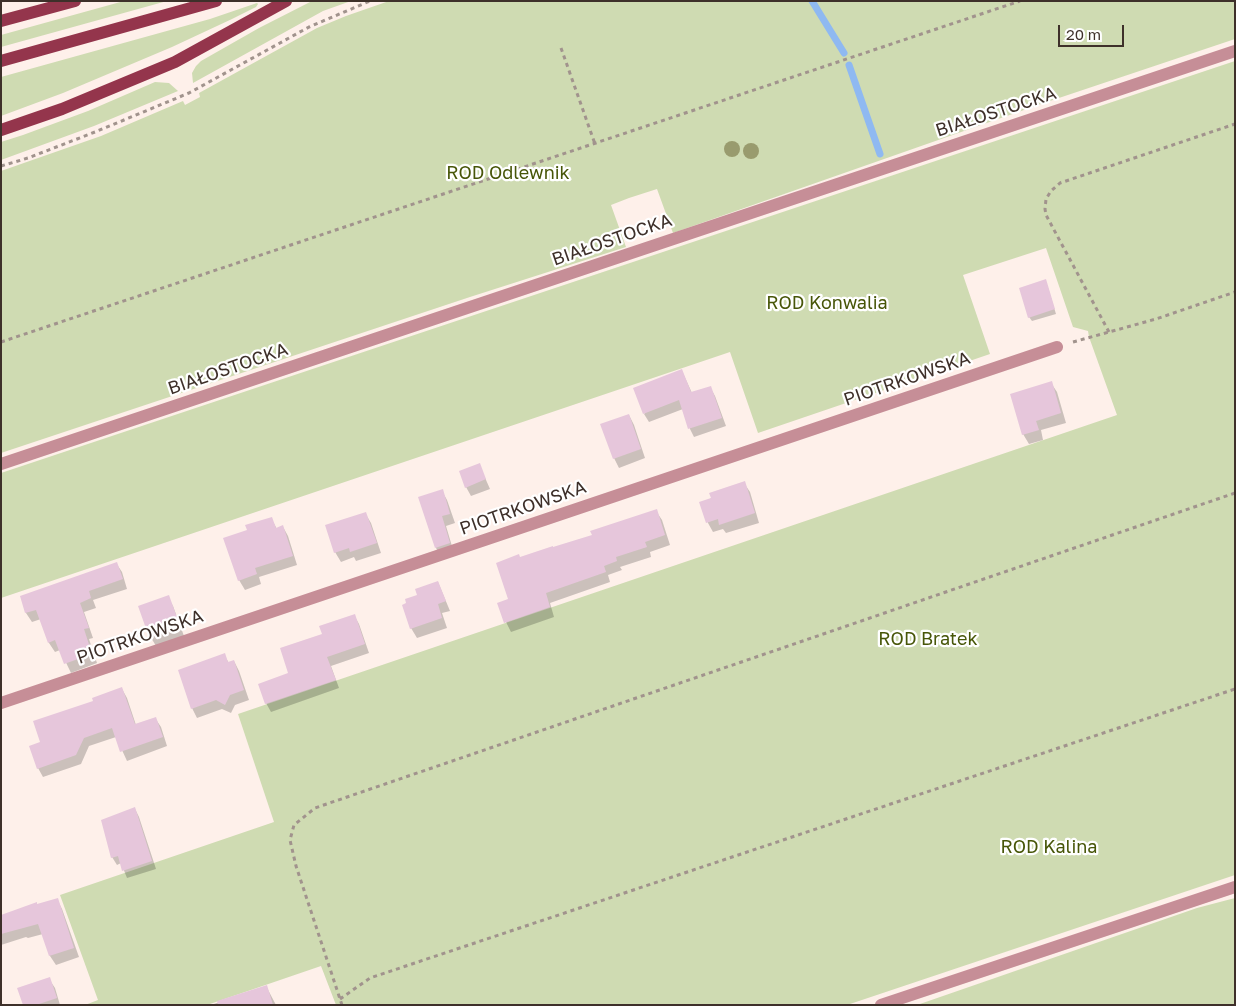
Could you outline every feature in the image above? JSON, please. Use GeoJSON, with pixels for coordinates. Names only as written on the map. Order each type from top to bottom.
{"type":"FeatureCollection","features":[{"type":"Feature","properties":{"kind":"main road"},"geometry":{"type":"LineString","coordinates":[[1,21],[75,1]]}},
{"type":"Feature","properties":{"kind":"main road"},"geometry":{"type":"LineString","coordinates":[[1,61],[216,1]]}},
{"type":"Feature","properties":{"kind":"main road"},"geometry":{"type":"LineString","coordinates":[[1,130],[62,109],[175,62],[286,1]]}},
{"type":"Feature","properties":{"kind":"street","name":"BIAŁOSTOCKA"},"geometry":{"type":"LineString","coordinates":[[1,464],[1235,51]]}},
{"type":"Feature","properties":{"kind":"street","name":"PIOTRKOWSKA"},"geometry":{"type":"LineString","coordinates":[[1,703],[1057,346]]}},
{"type":"Feature","properties":{"kind":"street"},"geometry":{"type":"LineString","coordinates":[[881,1005],[1235,886]]}},
{"type":"Feature","properties":{"kind":"path"},"geometry":{"type":"LineString","coordinates":[[1,166],[28,158],[95,132],[189,92],[309,27],[370,1]]}},
{"type":"Feature","properties":{"kind":"path"},"geometry":{"type":"LineString","coordinates":[[1,342],[1020,1]]}},
{"type":"Feature","properties":{"kind":"path"},"geometry":{"type":"LineString","coordinates":[[561,48],[595,144]]}},
{"type":"Feature","properties":{"kind":"path"},"geometry":{"type":"LineString","coordinates":[[1109,332],[1046,215],[1044,209],[1046,199],[1051,191],[1060,183],[1235,124]]}},
{"type":"Feature","properties":{"kind":"path"},"geometry":{"type":"LineString","coordinates":[[1057,346],[1156,319],[1235,292]]}},
{"type":"Feature","properties":{"kind":"path"},"geometry":{"type":"LineString","coordinates":[[342,1005],[296,866],[290,840],[294,825],[315,808],[1235,493]]}},
{"type":"Feature","properties":{"kind":"path"},"geometry":{"type":"LineString","coordinates":[[340,999],[370,978],[1235,689]]}},
{"type":"Feature","properties":{"kind":"green space"},"geometry":{"type":"Polygon","coordinates":[[[124,1],[167,1],[1,47],[1,35],[124,1]]]}},
{"type":"Feature","properties":{"kind":"green space"},"geometry":{"type":"Polygon","coordinates":[[[312,1],[351,1],[323,11],[193,83],[192,73],[201,61],[312,1]]]}},
{"type":"Feature","properties":{"kind":"green space","name":"ROD Odlewnik"},"geometry":{"type":"Polygon","coordinates":[[[389,1],[1235,1],[1235,39],[1041,104],[673,233],[657,189],[629,198],[611,205],[626,247],[1,453],[1,171],[101,136],[183,101],[185,105],[200,97],[199,93],[317,28],[389,1]]]}},
{"type":"Feature","properties":{"kind":"green space"},"geometry":{"type":"Polygon","coordinates":[[[257,3],[256,7],[172,47],[63,93],[1,116],[1,77],[210,19],[257,3]]]}},
{"type":"Feature","properties":{"kind":"green space"},"geometry":{"type":"Polygon","coordinates":[[[1235,61],[1235,875],[847,1005],[336,1005],[321,966],[207,1005],[85,1005],[98,1000],[60,895],[274,822],[238,714],[1117,415],[1088,331],[1073,327],[1046,248],[963,275],[990,354],[758,433],[730,352],[1,598],[1,473],[1235,61]]]}},
{"type":"Feature","properties":{"kind":"green space"},"geometry":{"type":"Polygon","coordinates":[[[155,82],[169,83],[178,91],[94,126],[1,160],[1,142],[88,111],[155,82]]]}},
{"type":"Feature","properties":{"kind":"green space"},"geometry":{"type":"Polygon","coordinates":[[[1235,898],[1235,1005],[917,1005],[1197,908],[1235,898]]]}},
{"type":"Feature","properties":{"kind":"building"},"geometry":{"type":"Polygon","coordinates":[[[1046,279],[1055,309],[1028,318],[1019,288],[1046,279]]]}},
{"type":"Feature","properties":{"kind":"building"},"geometry":{"type":"Polygon","coordinates":[[[682,369],[691,392],[711,386],[722,418],[688,429],[679,400],[643,414],[633,388],[682,369]]]}},
{"type":"Feature","properties":{"kind":"building"},"geometry":{"type":"Polygon","coordinates":[[[1052,381],[1061,413],[1036,421],[1039,430],[1022,435],[1010,394],[1052,381]]]}},
{"type":"Feature","properties":{"kind":"building"},"geometry":{"type":"Polygon","coordinates":[[[629,414],[641,449],[613,459],[600,424],[629,414]]]}},
{"type":"Feature","properties":{"kind":"building"},"geometry":{"type":"Polygon","coordinates":[[[480,463],[486,479],[465,488],[459,471],[480,463]]]}},
{"type":"Feature","properties":{"kind":"building"},"geometry":{"type":"Polygon","coordinates":[[[745,481],[755,513],[719,525],[718,519],[706,523],[699,502],[711,498],[709,493],[745,481]]]}},
{"type":"Feature","properties":{"kind":"building"},"geometry":{"type":"Polygon","coordinates":[[[443,489],[450,514],[442,516],[450,543],[435,548],[418,497],[443,489]]]}},
{"type":"Feature","properties":{"kind":"building"},"geometry":{"type":"Polygon","coordinates":[[[657,509],[665,535],[645,542],[647,547],[616,557],[617,561],[604,566],[606,572],[546,593],[550,607],[504,623],[497,603],[508,599],[496,563],[519,554],[520,557],[592,535],[590,531],[657,509]]]}},
{"type":"Feature","properties":{"kind":"building"},"geometry":{"type":"Polygon","coordinates":[[[366,512],[377,543],[350,552],[349,548],[334,553],[325,525],[366,512]]]}},
{"type":"Feature","properties":{"kind":"building"},"geometry":{"type":"Polygon","coordinates":[[[272,517],[276,528],[283,525],[293,556],[255,568],[257,574],[238,581],[223,538],[247,530],[245,525],[272,517]]]}},
{"type":"Feature","properties":{"kind":"building"},"geometry":{"type":"Polygon","coordinates":[[[117,562],[123,579],[89,591],[91,598],[80,603],[89,628],[84,629],[92,654],[64,664],[55,640],[48,643],[36,610],[25,613],[20,596],[117,562]]]}},
{"type":"Feature","properties":{"kind":"building"},"geometry":{"type":"Polygon","coordinates":[[[438,581],[446,601],[438,604],[442,618],[410,629],[402,605],[406,603],[405,599],[417,595],[415,589],[438,581]]]}},
{"type":"Feature","properties":{"kind":"building"},"geometry":{"type":"Polygon","coordinates":[[[169,595],[180,626],[149,637],[138,606],[169,595]]]}},
{"type":"Feature","properties":{"kind":"building"},"geometry":{"type":"Polygon","coordinates":[[[355,614],[365,644],[327,657],[336,680],[265,704],[258,684],[288,673],[280,648],[322,634],[319,626],[355,614]]]}},
{"type":"Feature","properties":{"kind":"building"},"geometry":{"type":"Polygon","coordinates":[[[225,653],[228,662],[234,660],[244,690],[230,695],[225,705],[216,700],[191,709],[178,670],[225,653]]]}},
{"type":"Feature","properties":{"kind":"building"},"geometry":{"type":"Polygon","coordinates":[[[122,687],[135,724],[156,717],[163,737],[120,752],[112,728],[84,738],[76,755],[37,769],[29,746],[40,742],[33,721],[93,701],[92,698],[122,687]]]}},
{"type":"Feature","properties":{"kind":"building"},"geometry":{"type":"Polygon","coordinates":[[[135,807],[152,861],[122,871],[118,856],[111,858],[101,820],[135,807]]]}},
{"type":"Feature","properties":{"kind":"building"},"geometry":{"type":"Polygon","coordinates":[[[58,898],[74,948],[49,956],[38,924],[1,934],[1,915],[37,902],[37,904],[58,898]]]}},
{"type":"Feature","properties":{"kind":"building"},"geometry":{"type":"Polygon","coordinates":[[[50,977],[57,998],[36,1005],[23,1005],[17,988],[50,977]]]}},
{"type":"Feature","properties":{"kind":"building"},"geometry":{"type":"Polygon","coordinates":[[[267,985],[273,1005],[218,1005],[217,1001],[267,985]]]}},
{"type":"Feature","properties":{"kind":"waterway"},"geometry":{"type":"LineString","coordinates":[[812,1],[844,53]]}},
{"type":"Feature","properties":{"kind":"waterway"},"geometry":{"type":"LineString","coordinates":[[849,65],[880,154]]}},
{"type":"Feature","properties":{"kind":"park label","name":"ROD Konwalia"},"geometry":{"type":"Point","coordinates":[827,303]}},
{"type":"Feature","properties":{"kind":"park label","name":"ROD Bratek"},"geometry":{"type":"Point","coordinates":[928,639]}},
{"type":"Feature","properties":{"kind":"park label","name":"ROD Kalina"},"geometry":{"type":"Point","coordinates":[1049,847]}}]}
